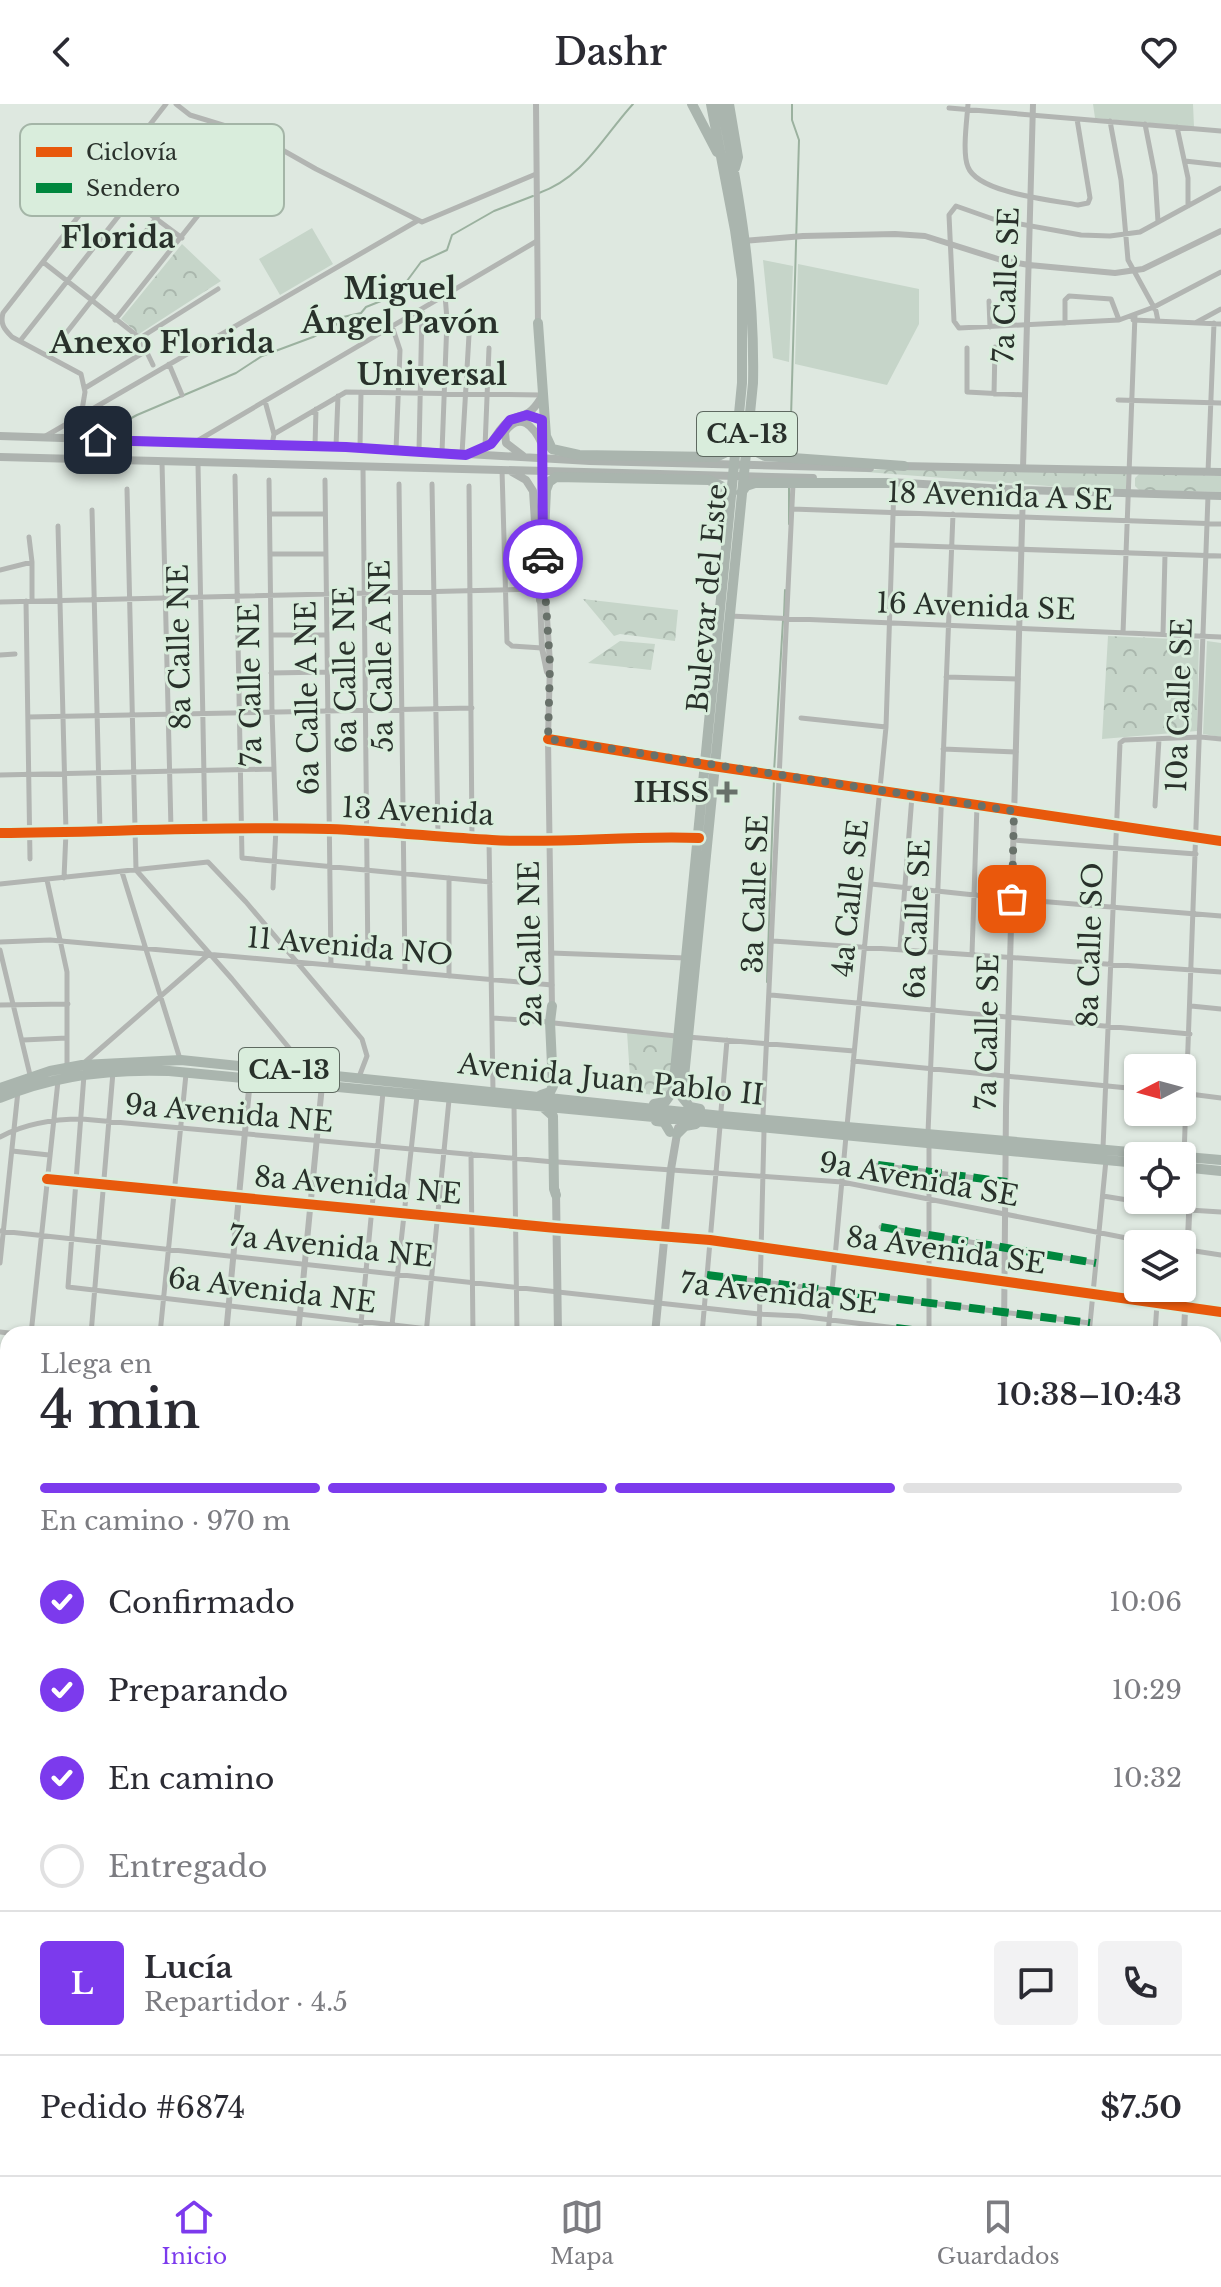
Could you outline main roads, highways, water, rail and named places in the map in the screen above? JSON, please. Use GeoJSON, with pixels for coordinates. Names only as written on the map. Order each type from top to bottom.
{"type":"FeatureCollection","features":[{"type":"Feature","properties":{"kind":"highway"},"geometry":{"type":"LineString","coordinates":[[694,104],[708,104]]}},
{"type":"Feature","properties":{"kind":"highway"},"geometry":{"type":"LineString","coordinates":[[694,104],[722,161]]}},
{"type":"Feature","properties":{"kind":"highway","name":"Bulevar del Este"},"geometry":{"type":"LineString","coordinates":[[690,958],[699,838],[711,766],[743,346],[742,279],[735,230],[708,104]]}},
{"type":"Feature","properties":{"kind":"highway","name":"Bulevar del Este"},"geometry":{"type":"LineString","coordinates":[[677,1094],[741,494],[754,337],[746,242],[720,104]]}},
{"type":"Feature","properties":{"kind":"highway"},"geometry":{"type":"LineString","coordinates":[[729,104],[738,157],[734,173]]}},
{"type":"Feature","properties":{"kind":"highway"},"geometry":{"type":"LineString","coordinates":[[538,323],[547,441],[556,451],[579,455],[716,457],[728,454],[735,448]]}},
{"type":"Feature","properties":{"kind":"highway"},"geometry":{"type":"LineString","coordinates":[[747,434],[752,448],[765,456],[904,466]]}},
{"type":"Feature","properties":{"kind":"highway"},"geometry":{"type":"LineString","coordinates":[[560,460],[579,455]]}},
{"type":"Feature","properties":{"kind":"highway"},"geometry":{"type":"LineString","coordinates":[[543,556],[548,485],[556,477],[579,474],[709,480],[722,488],[729,510]]}},
{"type":"Feature","properties":{"kind":"highway"},"geometry":{"type":"LineString","coordinates":[[741,494],[746,486],[752,484],[894,483]]}},
{"type":"Feature","properties":{"kind":"highway"},"geometry":{"type":"LineString","coordinates":[[552,1016],[558,1094],[574,1105],[592,1115],[664,1122],[674,1133],[691,1124],[794,1134],[806,1127],[794,1118],[693,1108],[677,1094],[665,1102],[593,1099],[574,1105],[559,1113],[555,1119]]}},
{"type":"Feature","properties":{"kind":"highway","name":"Avenida Juan Pablo II"},"geometry":{"type":"LineString","coordinates":[[0,1088],[31,1077],[78,1068],[181,1060],[493,1091],[574,1105],[1124,1157]]}},
{"type":"Feature","properties":{"kind":"highway","name":"Avenida Juan Pablo II"},"geometry":{"type":"LineString","coordinates":[[0,1098],[58,1080],[78,1068],[250,1078],[514,1105],[574,1105]]}},
{"type":"Feature","properties":{"kind":"highway"},"geometry":{"type":"LineString","coordinates":[[534,1096],[550,1092],[555,1086]]}},
{"type":"Feature","properties":{"kind":"highway"},"geometry":{"type":"LineString","coordinates":[[641,1103],[646,1110],[641,1120]]}},
{"type":"Feature","properties":{"kind":"highway"},"geometry":{"type":"LineString","coordinates":[[542,1107],[551,1111],[555,1119],[556,1189]]}},
{"type":"Feature","properties":{"kind":"highway"},"geometry":{"type":"LineString","coordinates":[[716,1126],[709,1115],[718,1111]]}},
{"type":"Feature","properties":{"kind":"highway","name":"Avenida Juan Pablo II"},"geometry":{"type":"LineString","coordinates":[[847,1130],[910,1142],[929,1139]]}},
{"type":"Feature","properties":{"kind":"highway","name":"Avenida Juan Pablo II"},"geometry":{"type":"LineString","coordinates":[[1104,1155],[1124,1160]]}},
{"type":"Feature","properties":{"kind":"highway","name":"Avenida Juan Pablo II"},"geometry":{"type":"LineString","coordinates":[[1196,1163],[1221,1160]]}},
{"type":"Feature","properties":{"kind":"highway","name":"Avenida Juan Pablo II"},"geometry":{"type":"LineString","coordinates":[[1196,1166],[1221,1171]]}},
{"type":"Feature","properties":{"kind":"main road"},"geometry":{"type":"LineString","coordinates":[[464,454],[485,448],[495,441],[507,422],[527,415],[541,397]]}},
{"type":"Feature","properties":{"kind":"main road"},"geometry":{"type":"LineString","coordinates":[[527,415],[542,420]]}},
{"type":"Feature","properties":{"kind":"main road"},"geometry":{"type":"LineString","coordinates":[[528,458],[506,443],[504,435],[510,425],[527,423],[535,430],[542,449]]}},
{"type":"Feature","properties":{"kind":"main road"},"geometry":{"type":"LineString","coordinates":[[0,436],[346,447],[758,471],[894,483],[1221,496]]}},
{"type":"Feature","properties":{"kind":"main road"},"geometry":{"type":"LineString","coordinates":[[345,467],[357,463],[358,457],[355,450],[346,447]]}},
{"type":"Feature","properties":{"kind":"main road"},"geometry":{"type":"LineString","coordinates":[[0,457],[579,474],[727,470]]}},
{"type":"Feature","properties":{"kind":"main road"},"geometry":{"type":"LineString","coordinates":[[758,471],[904,466],[1221,472]]}},
{"type":"Feature","properties":{"kind":"main road"},"geometry":{"type":"LineString","coordinates":[[505,470],[523,477],[533,491],[540,600]]}},
{"type":"Feature","properties":{"kind":"main road"},"geometry":{"type":"LineString","coordinates":[[656,1326],[677,1094]]}},
{"type":"Feature","properties":{"kind":"main road","name":"2a Calle NE"},"geometry":{"type":"LineString","coordinates":[[556,1189],[558,1326]]}},
{"type":"Feature","properties":{"kind":"waterway"},"geometry":{"type":"LineString","coordinates":[[539,193],[555,186],[580,167],[633,104]]}},
{"type":"Feature","properties":{"kind":"waterway"},"geometry":{"type":"LineString","coordinates":[[790,452],[799,140],[792,120],[792,104]]}},
{"type":"Feature","properties":{"kind":"waterway"},"geometry":{"type":"LineString","coordinates":[[109,430],[236,373],[262,356],[313,337],[337,324],[343,317],[361,313],[366,307],[391,297],[421,262],[447,250],[452,235],[494,211],[533,196]]}},
{"type":"Feature","properties":{"kind":"waterway"},"geometry":{"type":"LineString","coordinates":[[789,486],[789,524]]}},
{"type":"Feature","properties":{"kind":"waterway"},"geometry":{"type":"LineString","coordinates":[[784,616],[785,590]]}},
{"type":"Feature","properties":{"kind":"waterway"},"geometry":{"type":"LineString","coordinates":[[774,772],[783,620]]}},
{"type":"Feature","properties":{"kind":"waterway"},"geometry":{"type":"LineString","coordinates":[[767,982],[774,779]]}},
{"type":"Feature","properties":{"kind":"place","name":"IHSS"},"geometry":{"type":"Point","coordinates":[727,792]}},
{"type":"Feature","properties":{"kind":"district","name":"Florida"},"geometry":{"type":"Point","coordinates":[118,238]}},
{"type":"Feature","properties":{"kind":"district","name":"Miguel Ángel Pavón"},"geometry":{"type":"Point","coordinates":[400,306]}},
{"type":"Feature","properties":{"kind":"district","name":"Anexo Florida"},"geometry":{"type":"Point","coordinates":[162,343]}},
{"type":"Feature","properties":{"kind":"district","name":"Universal"},"geometry":{"type":"Point","coordinates":[432,375]}}]}
